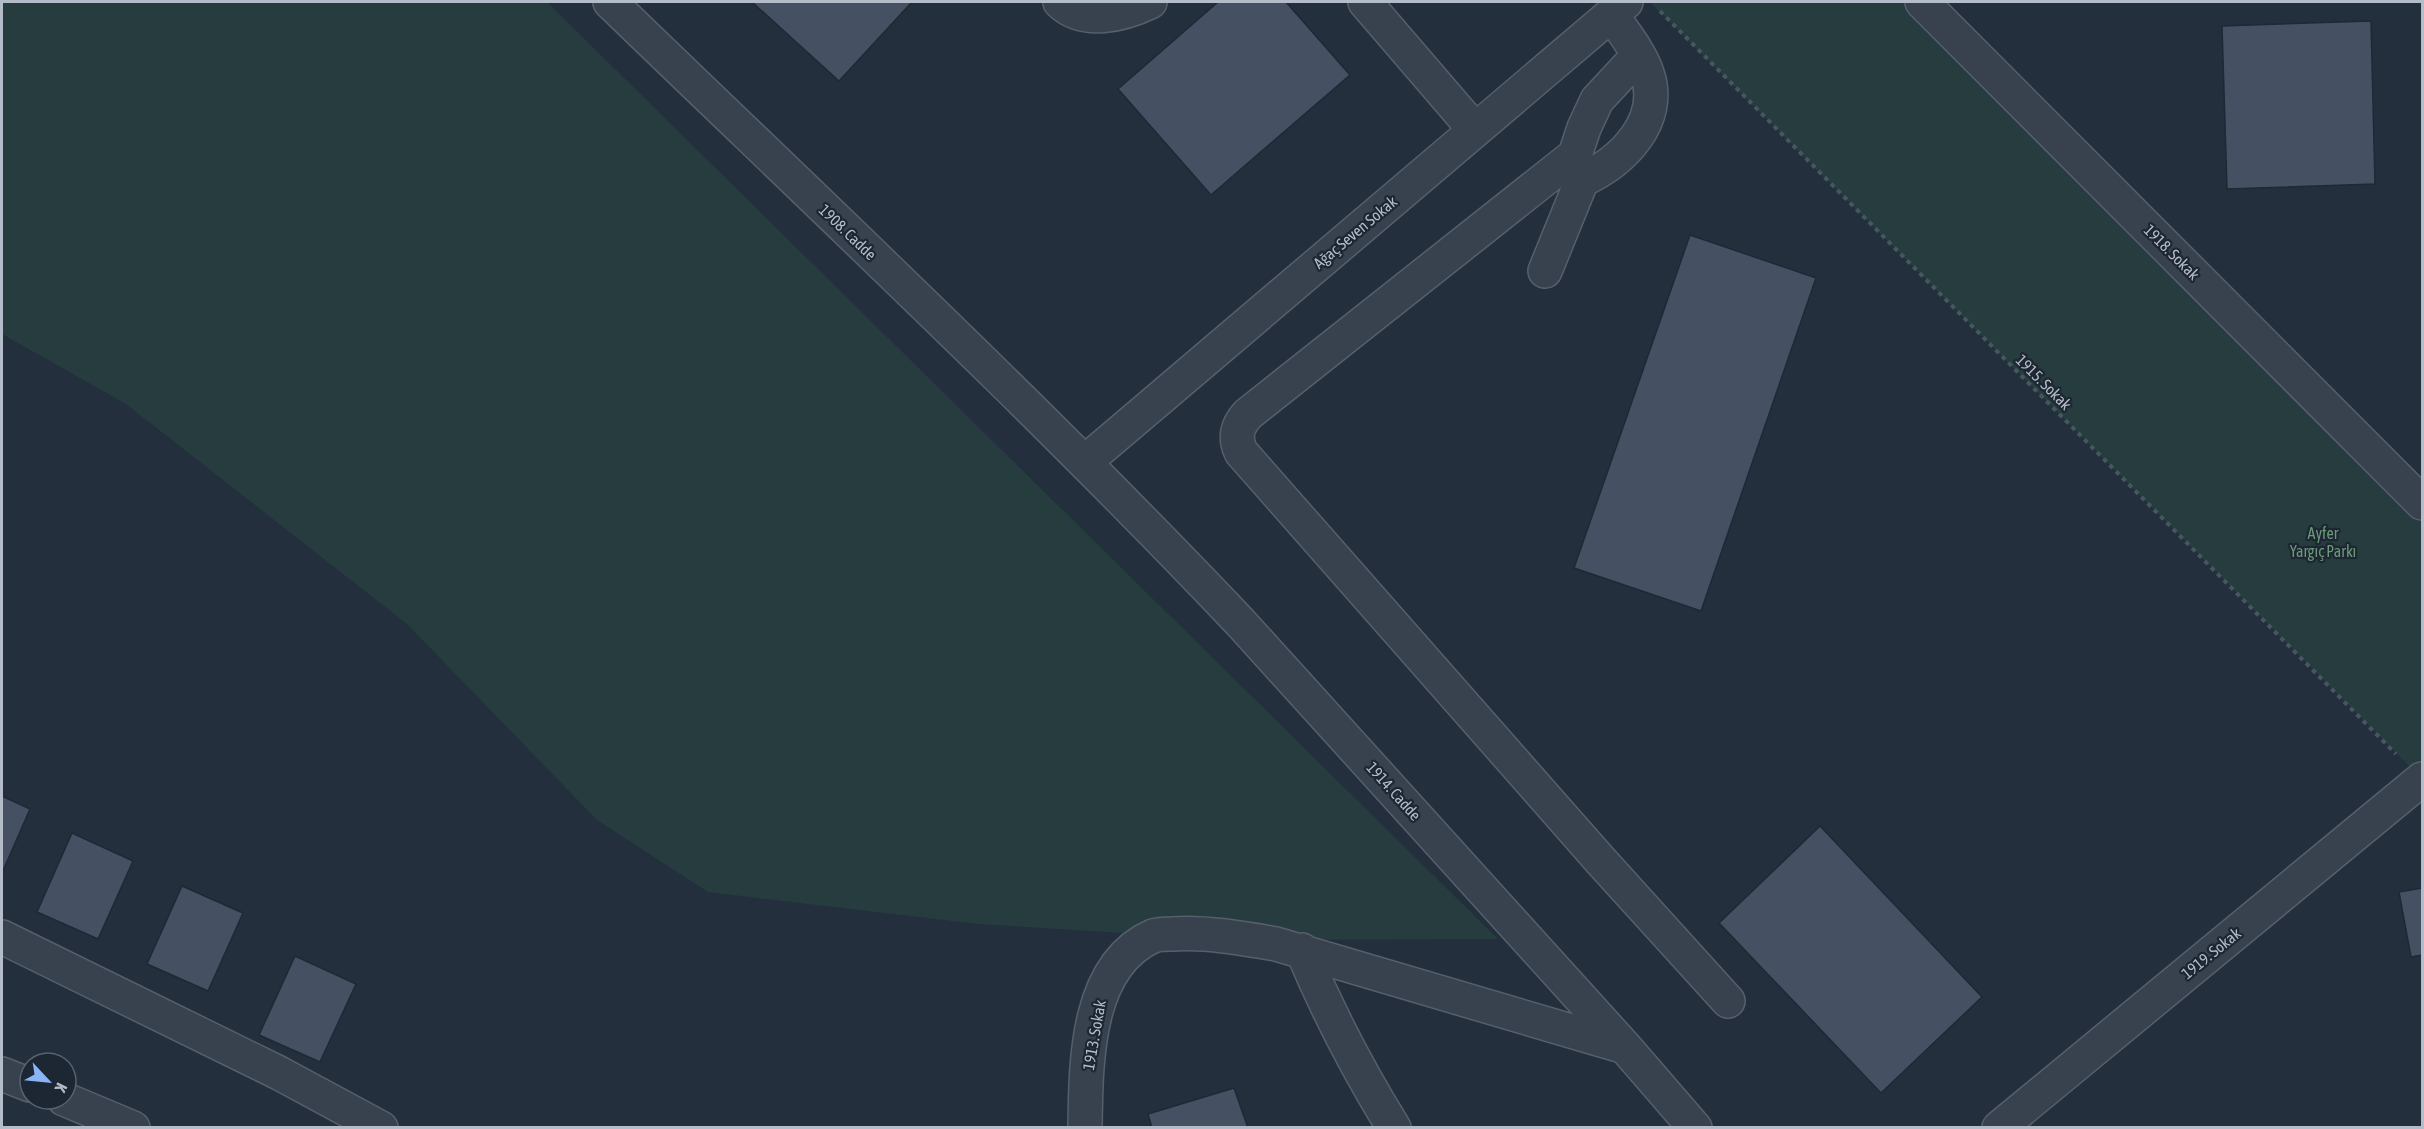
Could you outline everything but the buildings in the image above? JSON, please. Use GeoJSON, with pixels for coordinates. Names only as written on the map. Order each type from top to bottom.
{"type":"FeatureCollection","features":[{"type":"Feature","properties":{"kind":"street","name":"1908. Cadde"},"geometry":{"type":"LineString","coordinates":[[610,2],[1085,462]]}},
{"type":"Feature","properties":{"kind":"street"},"geometry":{"type":"LineString","coordinates":[[1060,2],[1068,9],[1102,16],[1122,14],[1150,2]]}},
{"type":"Feature","properties":{"kind":"street"},"geometry":{"type":"LineString","coordinates":[[1365,2],[1475,130]]}},
{"type":"Feature","properties":{"kind":"street","name":"1918. Sokak"},"geometry":{"type":"LineString","coordinates":[[1922,2],[2422,503]]}},
{"type":"Feature","properties":{"kind":"street","name":"Ağaç Seven Sokak"},"geometry":{"type":"LineString","coordinates":[[1085,462],[1618,8]]}},
{"type":"Feature","properties":{"kind":"street"},"geometry":{"type":"LineString","coordinates":[[1618,8],[1638,56],[1647,71],[1651,88],[1649,114],[1645,125],[1624,153],[1601,172],[1579,168],[1248,414],[1240,423],[1236,435],[1241,452],[1264,479],[1601,861],[1728,1001]]}},
{"type":"Feature","properties":{"kind":"street"},"geometry":{"type":"LineString","coordinates":[[1545,271],[1579,168],[1584,128],[1597,100],[1638,56]]}},
{"type":"Feature","properties":{"kind":"street","name":"1914. Cadde"},"geometry":{"type":"LineString","coordinates":[[1085,462],[1240,622],[1695,1128]]}},
{"type":"Feature","properties":{"kind":"street","name":"1919. Sokak"},"geometry":{"type":"LineString","coordinates":[[1999,1128],[2422,779]]}},
{"type":"Feature","properties":{"kind":"street","name":"1913. Sokak"},"geometry":{"type":"LineString","coordinates":[[1085,1128],[1085,1084],[1090,1034],[1102,989],[1123,955],[1155,935],[1190,933],[1252,940],[1302,950],[1624,1047]]}},
{"type":"Feature","properties":{"kind":"street"},"geometry":{"type":"LineString","coordinates":[[2,937],[279,1073],[381,1128]]}},
{"type":"Feature","properties":{"kind":"street"},"geometry":{"type":"LineString","coordinates":[[1302,950],[1341,1038],[1394,1128]]}},
{"type":"Feature","properties":{"kind":"street"},"geometry":{"type":"LineString","coordinates":[[2,1074],[18,1080]]}},
{"type":"Feature","properties":{"kind":"street"},"geometry":{"type":"LineString","coordinates":[[78,1105],[133,1128]]}},
{"type":"Feature","properties":{"kind":"path","name":"1915. Sokak"},"geometry":{"type":"LineString","coordinates":[[1659,10],[2422,779]]}},
{"type":"Feature","properties":{"kind":"green space"},"geometry":{"type":"Polygon","coordinates":[[[2,2],[547,2],[1498,939],[1252,940],[1155,935],[978,924],[708,892],[597,820],[407,624],[126,404],[2,334],[2,2]]]}},
{"type":"Feature","properties":{"kind":"green space","name":"Ayfer Yargıç Parkı"},"geometry":{"type":"Polygon","coordinates":[[[1650,2],[1922,2],[2422,503],[2422,779],[1650,2]]]}}]}
